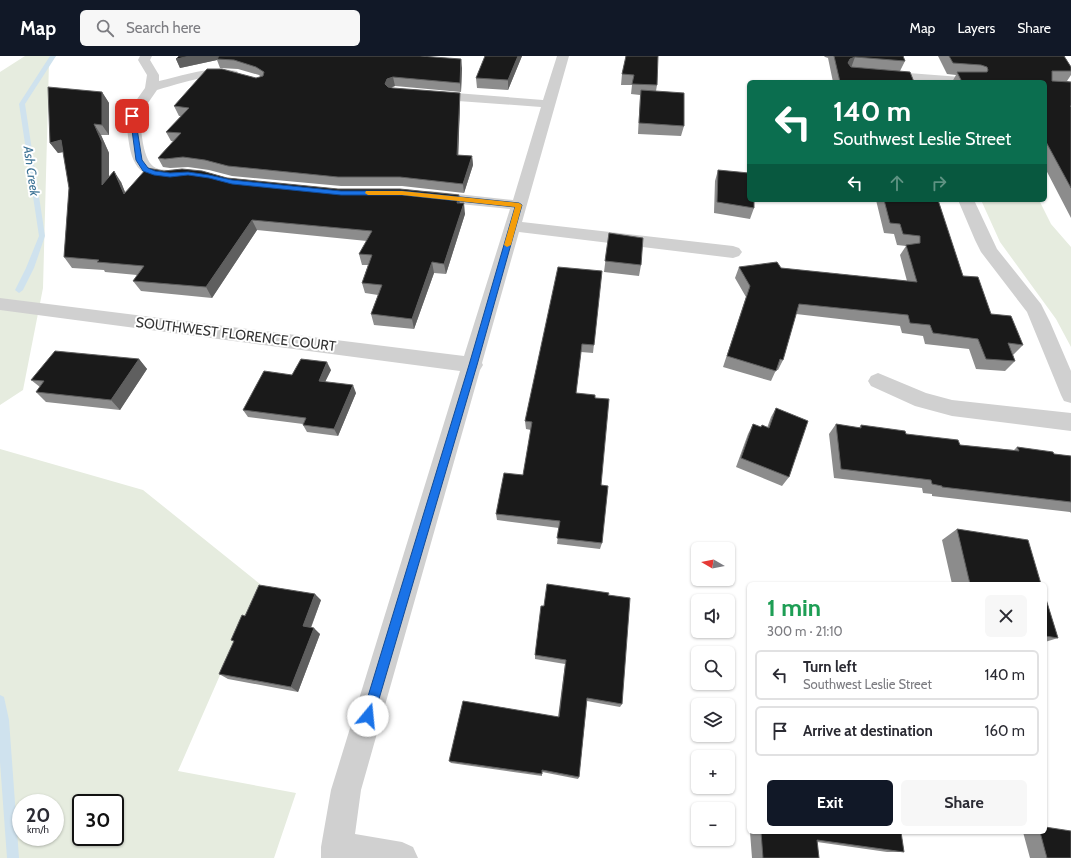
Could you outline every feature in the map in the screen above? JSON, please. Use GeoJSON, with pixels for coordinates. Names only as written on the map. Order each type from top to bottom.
{"type":"FeatureCollection","features":[{"type":"Feature","properties":{"kind":"street"},"geometry":{"type":"LineString","coordinates":[[146,56],[144,60],[153,75],[152,87],[132,116],[139,160],[146,170],[154,173],[170,175],[188,173]]}},
{"type":"Feature","properties":{"kind":"street"},"geometry":{"type":"LineString","coordinates":[[402,858],[337,852],[346,790],[473,365],[512,226],[563,56]]}},
{"type":"Feature","properties":{"kind":"street"},"geometry":{"type":"LineString","coordinates":[[152,87],[207,73],[225,73],[247,78]]}},
{"type":"Feature","properties":{"kind":"street"},"geometry":{"type":"LineString","coordinates":[[866,74],[927,80]]}},
{"type":"Feature","properties":{"kind":"street"},"geometry":{"type":"LineString","coordinates":[[418,94],[548,104]]}},
{"type":"Feature","properties":{"kind":"street"},"geometry":{"type":"LineString","coordinates":[[417,195],[519,205]]}},
{"type":"Feature","properties":{"kind":"street"},"geometry":{"type":"LineString","coordinates":[[967,202],[983,240],[990,252],[1034,309],[1041,322],[1071,395]]}},
{"type":"Feature","properties":{"kind":"street"},"geometry":{"type":"LineString","coordinates":[[512,226],[733,252]]}},
{"type":"Feature","properties":{"kind":"street","name":"SOUTHWEST FLORENCE COURT"},"geometry":{"type":"LineString","coordinates":[[0,304],[473,365]]}},
{"type":"Feature","properties":{"kind":"street"},"geometry":{"type":"LineString","coordinates":[[878,381],[922,400],[952,408],[1071,422]]}},
{"type":"Feature","properties":{"kind":"shaded area"},"geometry":{"type":"Polygon","coordinates":[[[25,56],[56,56],[49,62],[43,288],[23,390],[0,405],[0,72],[25,56]]]}},
{"type":"Feature","properties":{"kind":"shaded area"},"geometry":{"type":"Polygon","coordinates":[[[982,202],[1040,202],[1051,224],[1071,247],[1071,347],[1056,319],[1000,242],[982,202]]]}},
{"type":"Feature","properties":{"kind":"shaded area"},"geometry":{"type":"Polygon","coordinates":[[[0,449],[143,490],[260,584],[178,771],[296,793],[274,858],[0,858],[0,449]]]}},
{"type":"Feature","properties":{"kind":"building"},"geometry":{"type":"Polygon","coordinates":[[[179,56],[190,56],[176,59],[179,56]]]}},
{"type":"Feature","properties":{"kind":"building"},"geometry":{"type":"Polygon","coordinates":[[[219,56],[420,56],[461,59],[460,83],[393,77],[387,79],[385,84],[388,87],[393,88],[460,93],[457,155],[472,156],[463,184],[400,177],[338,177],[228,166],[205,160],[183,157],[165,159],[158,158],[181,133],[166,132],[189,108],[174,106],[207,69],[222,69],[256,78],[263,76],[264,72],[256,67],[234,60],[217,59],[219,56]]]}},
{"type":"Feature","properties":{"kind":"building"},"geometry":{"type":"Polygon","coordinates":[[[485,56],[518,56],[508,80],[476,78],[485,56]]]}},
{"type":"Feature","properties":{"kind":"building"},"geometry":{"type":"Polygon","coordinates":[[[626,56],[658,56],[657,85],[632,84],[634,75],[622,74],[626,56]]]}},
{"type":"Feature","properties":{"kind":"building"},"geometry":{"type":"Polygon","coordinates":[[[834,56],[903,56],[905,61],[855,57],[850,59],[848,63],[851,67],[910,72],[913,80],[840,80],[834,56]]]}},
{"type":"Feature","properties":{"kind":"building"},"geometry":{"type":"Polygon","coordinates":[[[949,56],[1064,56],[1071,67],[1071,71],[1052,71],[1052,81],[1071,82],[1071,188],[1047,144],[1047,80],[961,80],[957,72],[987,72],[987,67],[981,65],[953,63],[949,56]]]}},
{"type":"Feature","properties":{"kind":"building"},"geometry":{"type":"Polygon","coordinates":[[[48,87],[102,92],[102,125],[94,124],[102,142],[102,185],[114,171],[124,194],[147,168],[164,171],[182,169],[202,171],[227,178],[338,189],[400,189],[459,195],[457,203],[464,203],[444,264],[432,262],[412,319],[371,314],[382,285],[362,283],[372,255],[359,254],[372,231],[252,220],[206,287],[133,281],[144,266],[97,262],[99,260],[64,257],[69,188],[61,140],[50,143],[48,87]]]}},
{"type":"Feature","properties":{"kind":"building"},"geometry":{"type":"Polygon","coordinates":[[[641,90],[684,93],[684,126],[639,123],[641,90]]]}},
{"type":"Feature","properties":{"kind":"building"},"geometry":{"type":"Polygon","coordinates":[[[718,170],[747,173],[747,202],[754,202],[754,208],[717,202],[718,170]]]}},
{"type":"Feature","properties":{"kind":"building"},"geometry":{"type":"Polygon","coordinates":[[[885,202],[939,202],[963,276],[978,277],[991,314],[1011,316],[1023,345],[1008,343],[1015,361],[986,359],[978,339],[933,333],[930,325],[910,323],[908,315],[799,304],[783,360],[780,359],[776,371],[727,356],[750,286],[739,267],[777,262],[781,268],[917,282],[906,245],[920,243],[920,236],[903,234],[900,224],[890,223],[885,202]]]}},
{"type":"Feature","properties":{"kind":"building"},"geometry":{"type":"Polygon","coordinates":[[[609,233],[643,238],[641,265],[605,261],[609,233]]]}},
{"type":"Feature","properties":{"kind":"building"},"geometry":{"type":"Polygon","coordinates":[[[558,267],[602,271],[594,345],[582,344],[576,393],[595,395],[595,398],[609,399],[601,485],[608,486],[602,543],[557,538],[560,521],[496,514],[504,473],[523,475],[532,422],[525,421],[558,267]]]}},
{"type":"Feature","properties":{"kind":"building"},"geometry":{"type":"Polygon","coordinates":[[[55,351],[139,359],[111,400],[36,392],[44,381],[31,380],[55,351]]]}},
{"type":"Feature","properties":{"kind":"building"},"geometry":{"type":"Polygon","coordinates":[[[301,359],[327,362],[319,381],[353,385],[334,429],[303,425],[306,418],[243,410],[264,371],[292,375],[301,359]]]}},
{"type":"Feature","properties":{"kind":"building"},"geometry":{"type":"Polygon","coordinates":[[[776,408],[808,421],[789,477],[741,458],[753,424],[761,427],[762,425],[769,428],[776,408]]]}},
{"type":"Feature","properties":{"kind":"building"},"geometry":{"type":"Polygon","coordinates":[[[836,424],[861,428],[861,425],[905,431],[906,434],[958,440],[960,445],[1019,451],[1017,447],[1071,456],[1071,502],[942,487],[932,484],[931,480],[841,469],[836,424]]]}},
{"type":"Feature","properties":{"kind":"building"},"geometry":{"type":"Polygon","coordinates":[[[957,529],[1028,540],[1040,582],[970,582],[957,529]]]}},
{"type":"Feature","properties":{"kind":"building"},"geometry":{"type":"Polygon","coordinates":[[[547,584],[609,593],[608,595],[630,598],[622,704],[587,698],[579,777],[542,770],[542,774],[449,761],[463,701],[559,717],[566,660],[535,655],[541,606],[544,606],[547,584]]]}},
{"type":"Feature","properties":{"kind":"building"},"geometry":{"type":"Polygon","coordinates":[[[259,585],[315,594],[303,626],[314,628],[291,687],[219,674],[234,641],[231,640],[242,615],[245,616],[259,585]]]}},
{"type":"Feature","properties":{"kind":"building"},"geometry":{"type":"Polygon","coordinates":[[[1047,602],[1058,638],[1047,636],[1047,602]]]}},
{"type":"Feature","properties":{"kind":"building"},"geometry":{"type":"Polygon","coordinates":[[[1047,827],[1071,831],[1071,858],[1047,858],[1041,834],[1047,834],[1047,827]]]}},
{"type":"Feature","properties":{"kind":"building"},"geometry":{"type":"Polygon","coordinates":[[[761,834],[901,834],[904,852],[817,840],[819,858],[763,858],[761,834]]]}},
{"type":"Feature","properties":{"kind":"waterway","name":"Ash Creek"},"geometry":{"type":"LineString","coordinates":[[19,290],[30,268],[42,236],[22,104],[53,56]]}},
{"type":"Feature","properties":{"kind":"waterway","name":"Ash Creek"},"geometry":{"type":"LineString","coordinates":[[0,701],[3,720],[13,858]]}},
{"type":"Feature","properties":{"kind":"slow traffic"},"geometry":{"type":"LineString","coordinates":[[368,193],[402,193],[519,205],[507,245]]}},
{"type":"Feature","properties":{"kind":"route"},"geometry":{"type":"LineString","coordinates":[[132,116],[139,160],[146,170],[154,173],[170,175],[188,173],[209,176],[232,182],[341,193],[402,193],[519,205],[473,365],[368,716]]}}]}
